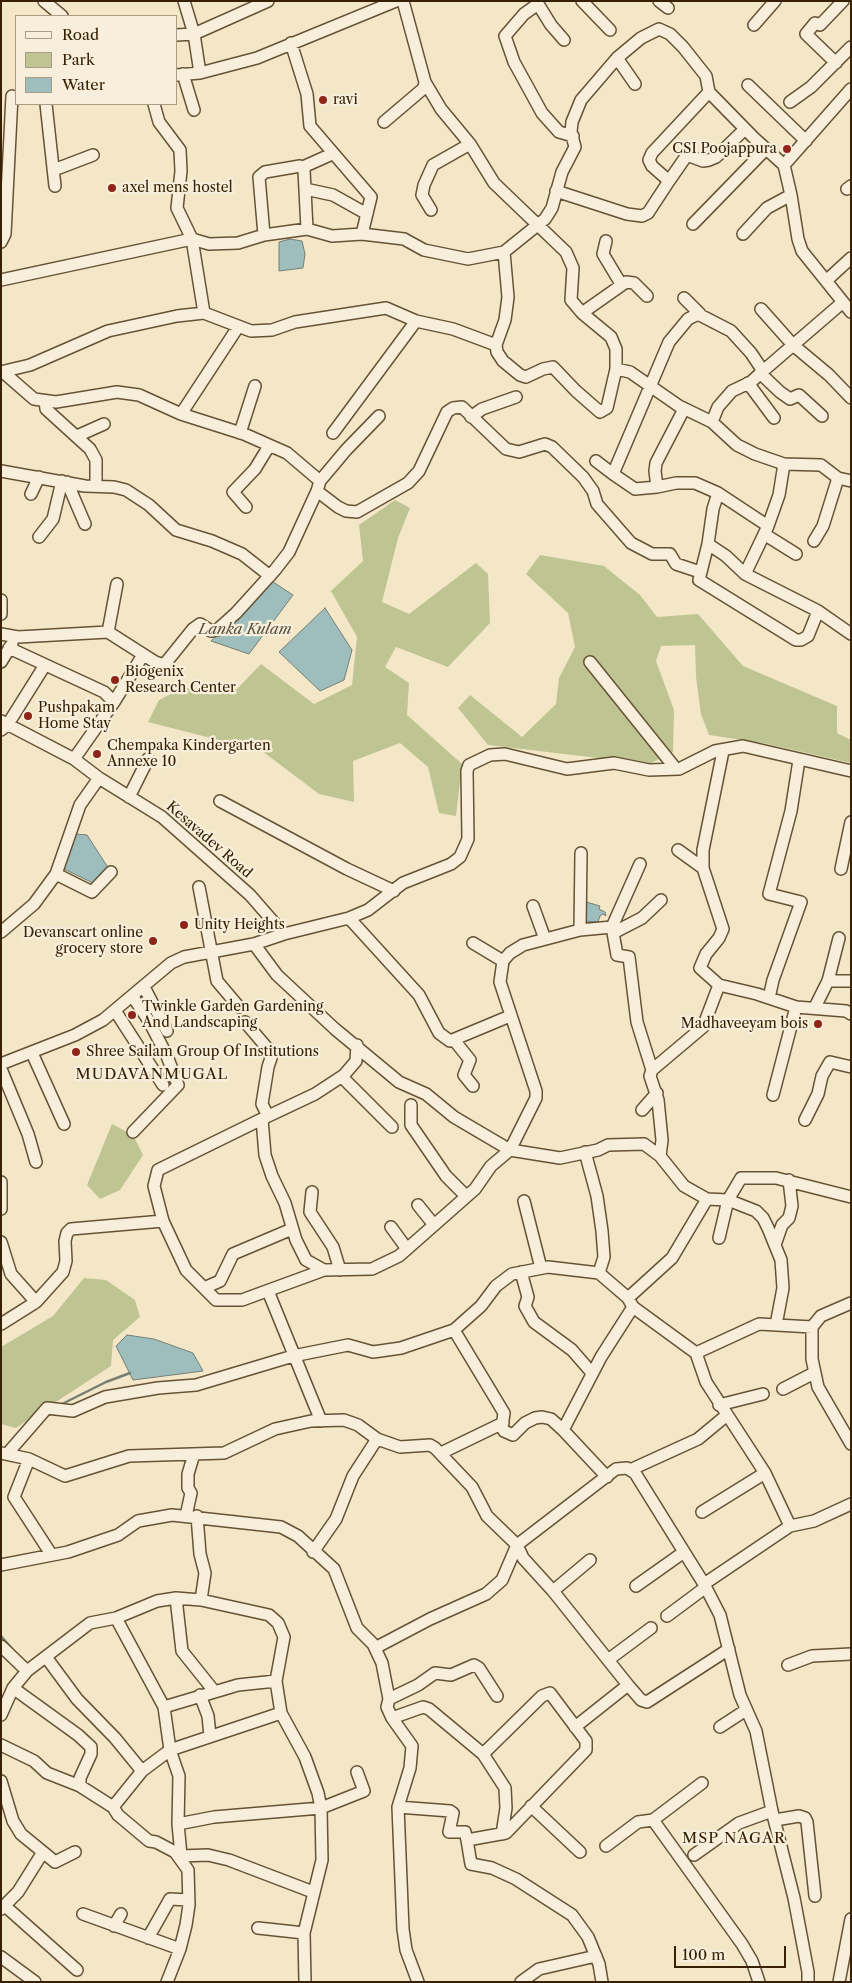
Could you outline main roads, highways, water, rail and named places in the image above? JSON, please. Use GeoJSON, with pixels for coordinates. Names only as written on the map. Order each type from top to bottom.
{"type":"FeatureCollection","features":[{"type":"Feature","properties":{"kind":"water"},"geometry":{"type":"Polygon","coordinates":[[[290,239],[302,241],[305,254],[303,268],[279,271],[279,242],[290,239]]]}},
{"type":"Feature","properties":{"kind":"water","name":"Lanka Kulam"},"geometry":{"type":"Polygon","coordinates":[[[270,580],[293,595],[249,654],[211,641],[270,580]]]}},
{"type":"Feature","properties":{"kind":"water"},"geometry":{"type":"Polygon","coordinates":[[[325,608],[352,650],[344,680],[320,691],[279,652],[325,608]]]}},
{"type":"Feature","properties":{"kind":"water"},"geometry":{"type":"Polygon","coordinates":[[[76,834],[87,835],[109,869],[97,885],[62,868],[70,843],[76,834]]]}},
{"type":"Feature","properties":{"kind":"water"},"geometry":{"type":"Polygon","coordinates":[[[583,901],[600,906],[599,909],[605,912],[606,916],[603,914],[600,916],[598,922],[582,921],[576,918],[574,908],[583,901]]]}},
{"type":"Feature","properties":{"kind":"water"},"geometry":{"type":"Polygon","coordinates":[[[127,1335],[154,1339],[193,1353],[203,1371],[133,1380],[116,1346],[127,1335]]]}},
{"type":"Feature","properties":{"kind":"waterway"},"geometry":{"type":"LineString","coordinates":[[58,1406],[106,1382],[130,1373]]}},
{"type":"Feature","properties":{"kind":"waterway"},"geometry":{"type":"LineString","coordinates":[[1,1636],[13,1650]]}},
{"type":"Feature","properties":{"kind":"place","name":"ravi"},"geometry":{"type":"Point","coordinates":[323,100]}},
{"type":"Feature","properties":{"kind":"place","name":"CSI Poojappura"},"geometry":{"type":"Point","coordinates":[787,149]}},
{"type":"Feature","properties":{"kind":"place","name":"axel mens hostel"},"geometry":{"type":"Point","coordinates":[112,188]}},
{"type":"Feature","properties":{"kind":"place","name":"Biogenix Research Center"},"geometry":{"type":"Point","coordinates":[115,680]}},
{"type":"Feature","properties":{"kind":"place","name":"Pushpakam Home Stay"},"geometry":{"type":"Point","coordinates":[28,716]}},
{"type":"Feature","properties":{"kind":"place","name":"Chempaka Kindergarten Annexe 10"},"geometry":{"type":"Point","coordinates":[97,754]}},
{"type":"Feature","properties":{"kind":"place","name":"Unity Heights"},"geometry":{"type":"Point","coordinates":[184,925]}},
{"type":"Feature","properties":{"kind":"place","name":"Devanscart online grocery store"},"geometry":{"type":"Point","coordinates":[153,941]}},
{"type":"Feature","properties":{"kind":"place","name":"Twinkle Garden Gardening And Landscaping"},"geometry":{"type":"Point","coordinates":[132,1015]}},
{"type":"Feature","properties":{"kind":"place","name":"Madhaveeyam bois"},"geometry":{"type":"Point","coordinates":[818,1024]}},
{"type":"Feature","properties":{"kind":"place","name":"Shree Sailam Group Of Institutions"},"geometry":{"type":"Point","coordinates":[76,1052]}},
{"type":"Feature","properties":{"kind":"district","name":"MUDAVANMUGAL"},"geometry":{"type":"Point","coordinates":[152,1075]}},
{"type":"Feature","properties":{"kind":"district","name":"MSP NAGAR"},"geometry":{"type":"Point","coordinates":[734,1839]}}]}
